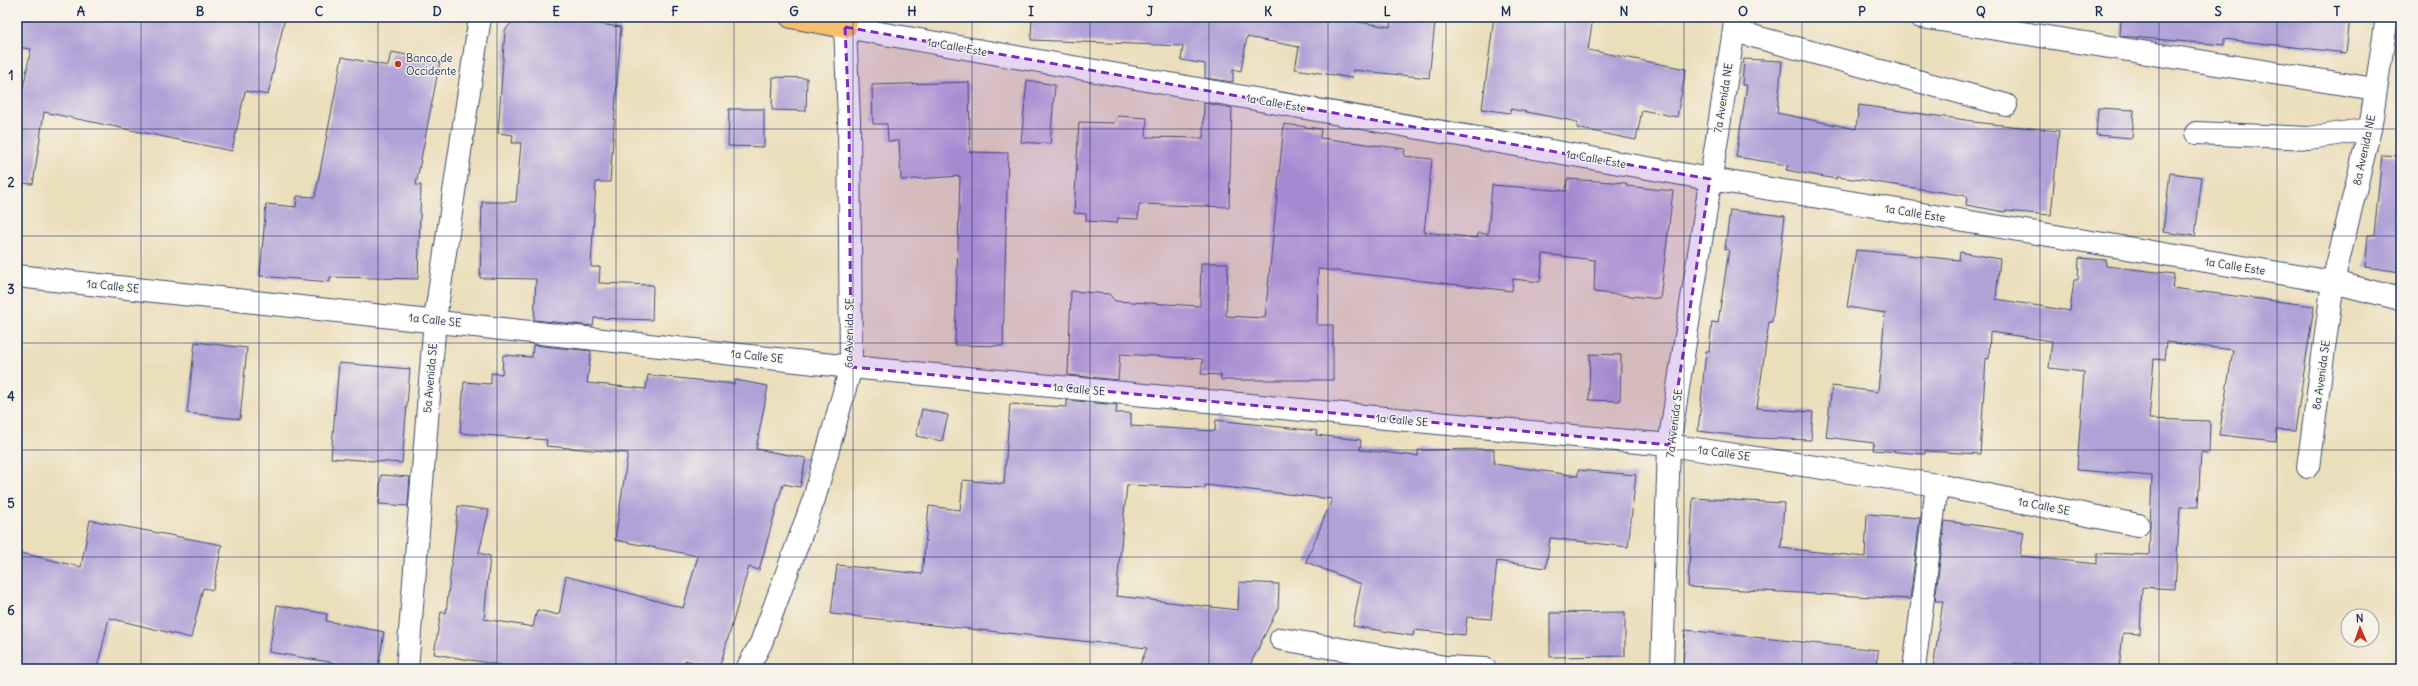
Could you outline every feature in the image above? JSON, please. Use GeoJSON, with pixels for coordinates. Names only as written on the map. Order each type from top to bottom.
{"type":"FeatureCollection","features":[{"type":"Feature","properties":{"kind":"main road","name":"1a Calle Este"},"geometry":{"type":"LineString","coordinates":[[790,17],[846,22]]}},
{"type":"Feature","properties":{"kind":"street","name":"5a Avenida SE"},"geometry":{"type":"LineString","coordinates":[[406,669],[435,320],[480,17]]}},
{"type":"Feature","properties":{"kind":"street"},"geometry":{"type":"LineString","coordinates":[[1921,17],[2375,89]]}},
{"type":"Feature","properties":{"kind":"street","name":"8a Avenida NE"},"geometry":{"type":"LineString","coordinates":[[2333,282],[2370,130],[2387,17]]}},
{"type":"Feature","properties":{"kind":"street","name":"1a Calle Este"},"geometry":{"type":"LineString","coordinates":[[846,22],[1710,179],[2333,282],[2401,298]]}},
{"type":"Feature","properties":{"kind":"street","name":"6a Avenida SE"},"geometry":{"type":"LineString","coordinates":[[747,669],[760,643],[814,499],[850,367],[849,118],[846,22]]}},
{"type":"Feature","properties":{"kind":"street"},"geometry":{"type":"LineString","coordinates":[[1735,24],[2006,105]]}},
{"type":"Feature","properties":{"kind":"street","name":"7a Avenida NE"},"geometry":{"type":"LineString","coordinates":[[1710,179],[1735,24]]}},
{"type":"Feature","properties":{"kind":"street"},"geometry":{"type":"LineString","coordinates":[[2196,133],[2309,138],[2370,130]]}},
{"type":"Feature","properties":{"kind":"street","name":"7a Avenida SE"},"geometry":{"type":"LineString","coordinates":[[1662,669],[1669,445],[1710,179]]}},
{"type":"Feature","properties":{"kind":"street","name":"1a Calle SE"},"geometry":{"type":"LineString","coordinates":[[17,276],[435,320],[850,367],[1669,445],[1937,485],[2138,526]]}},
{"type":"Feature","properties":{"kind":"street","name":"8a Avenida SE"},"geometry":{"type":"LineString","coordinates":[[2308,467],[2333,282]]}},
{"type":"Feature","properties":{"kind":"street"},"geometry":{"type":"LineString","coordinates":[[1914,669],[1937,485]]}},
{"type":"Feature","properties":{"kind":"street"},"geometry":{"type":"LineString","coordinates":[[1281,639],[1446,668],[1485,669]]}},
{"type":"Feature","properties":{"kind":"highlighted area"},"geometry":{"type":"Polygon","coordinates":[[[845,27],[1710,179],[1669,445],[851,367],[849,118],[845,27]]]}},
{"type":"Feature","properties":{"kind":"building"},"geometry":{"type":"Polygon","coordinates":[[[17,17],[285,17],[268,95],[245,91],[232,151],[44,112],[33,184],[17,183],[17,118],[31,49],[17,47],[17,17]]]}},
{"type":"Feature","properties":{"kind":"building"},"geometry":{"type":"Polygon","coordinates":[[[517,17],[547,17],[621,27],[610,182],[596,182],[591,267],[600,267],[599,283],[653,285],[652,320],[594,318],[593,326],[534,320],[536,279],[480,278],[482,202],[516,202],[521,143],[512,143],[513,135],[498,133],[505,30],[517,17]]]}},
{"type":"Feature","properties":{"kind":"building"},"geometry":{"type":"Polygon","coordinates":[[[1032,17],[1327,17],[1390,27],[1391,18],[1435,22],[1429,78],[1353,70],[1352,78],[1295,69],[1299,47],[1247,37],[1241,71],[1233,69],[1233,82],[1205,78],[1205,64],[1181,60],[1183,46],[1031,40],[1032,17]]]}},
{"type":"Feature","properties":{"kind":"building"},"geometry":{"type":"Polygon","coordinates":[[[1494,17],[1593,17],[1588,50],[1686,69],[1677,117],[1642,110],[1636,140],[1577,128],[1578,122],[1511,109],[1510,113],[1482,109],[1494,17]]]}},
{"type":"Feature","properties":{"kind":"building"},"geometry":{"type":"Polygon","coordinates":[[[2121,17],[2350,17],[2346,53],[2224,39],[2224,45],[2120,36],[2121,17]]]}},
{"type":"Feature","properties":{"kind":"building"},"geometry":{"type":"Polygon","coordinates":[[[391,52],[440,61],[416,185],[421,185],[418,279],[330,277],[330,282],[260,276],[266,204],[296,207],[297,196],[315,197],[342,57],[388,66],[391,52]]]}},
{"type":"Feature","properties":{"kind":"building"},"geometry":{"type":"Polygon","coordinates":[[[1744,59],[1782,61],[1777,113],[1856,129],[1859,105],[1973,122],[2059,131],[2051,215],[2005,212],[1966,205],[1967,196],[1862,180],[1836,177],[1836,179],[1786,170],[1788,165],[1736,157],[1747,85],[1742,85],[1744,59]]]}},
{"type":"Feature","properties":{"kind":"building"},"geometry":{"type":"Polygon","coordinates":[[[773,77],[807,78],[806,111],[772,110],[773,77]]]}},
{"type":"Feature","properties":{"kind":"building"},"geometry":{"type":"Polygon","coordinates":[[[1027,80],[1055,85],[1050,144],[1021,142],[1027,80]]]}},
{"type":"Feature","properties":{"kind":"building"},"geometry":{"type":"Polygon","coordinates":[[[969,82],[970,152],[1008,153],[1003,346],[955,345],[960,176],[901,180],[899,141],[888,141],[887,124],[873,124],[872,85],[969,82]]]}},
{"type":"Feature","properties":{"kind":"building"},"geometry":{"type":"Polygon","coordinates":[[[1204,103],[1232,108],[1229,207],[1139,204],[1138,219],[1118,218],[1117,223],[1086,221],[1086,214],[1074,213],[1079,122],[1114,123],[1118,116],[1147,118],[1146,137],[1203,138],[1204,103]]]}},
{"type":"Feature","properties":{"kind":"building"},"geometry":{"type":"Polygon","coordinates":[[[2098,108],[2134,110],[2132,138],[2096,135],[2098,108]]]}},
{"type":"Feature","properties":{"kind":"building"},"geometry":{"type":"Polygon","coordinates":[[[729,109],[764,109],[764,147],[728,146],[729,109]]]}},
{"type":"Feature","properties":{"kind":"building"},"geometry":{"type":"Polygon","coordinates":[[[1284,124],[1321,129],[1320,138],[1405,149],[1404,156],[1432,159],[1424,232],[1477,238],[1478,233],[1488,234],[1492,185],[1566,191],[1567,179],[1627,183],[1626,186],[1673,191],[1660,299],[1594,292],[1595,260],[1543,254],[1540,282],[1513,279],[1512,291],[1318,269],[1317,325],[1333,325],[1333,380],[1221,380],[1221,375],[1201,374],[1203,359],[1120,354],[1118,380],[1068,375],[1071,291],[1109,294],[1115,301],[1200,306],[1201,263],[1228,263],[1226,316],[1265,318],[1284,124]]]}},
{"type":"Feature","properties":{"kind":"building"},"geometry":{"type":"Polygon","coordinates":[[[2382,155],[2401,156],[2401,272],[2365,267],[2368,235],[2374,235],[2382,155]]]}},
{"type":"Feature","properties":{"kind":"building"},"geometry":{"type":"Polygon","coordinates":[[[2170,173],[2202,177],[2195,236],[2163,232],[2170,173]]]}},
{"type":"Feature","properties":{"kind":"building"},"geometry":{"type":"Polygon","coordinates":[[[1730,210],[1785,216],[1772,322],[1769,322],[1757,408],[1813,412],[1811,440],[1756,438],[1698,431],[1706,351],[1709,351],[1712,322],[1718,323],[1729,250],[1725,249],[1730,210]]]}},
{"type":"Feature","properties":{"kind":"building"},"geometry":{"type":"Polygon","coordinates":[[[1856,250],[1959,260],[1960,252],[2000,259],[1996,299],[2070,311],[2074,280],[2078,280],[2079,258],[2106,260],[2106,266],[2174,274],[2172,288],[2314,306],[2295,431],[2277,430],[2276,441],[2219,435],[2233,350],[2166,342],[2164,360],[2154,359],[2149,419],[2210,421],[2209,453],[2201,452],[2198,507],[2180,507],[2175,589],[2142,587],[2140,634],[2123,633],[2119,669],[2065,669],[2014,663],[2014,669],[1933,669],[1943,601],[1935,601],[1945,521],[2024,532],[2020,556],[2097,564],[2097,553],[2149,555],[2152,476],[2077,470],[2084,372],[2049,368],[2052,341],[1990,332],[1989,359],[1986,358],[1980,454],[1925,451],[1925,454],[1873,450],[1874,443],[1826,437],[1832,386],[1878,392],[1885,313],[1847,307],[1856,250]]]}},
{"type":"Feature","properties":{"kind":"building"},"geometry":{"type":"Polygon","coordinates":[[[195,342],[247,348],[240,419],[187,413],[195,342]]]}},
{"type":"Feature","properties":{"kind":"building"},"geometry":{"type":"Polygon","coordinates":[[[533,345],[591,351],[587,383],[646,389],[648,375],[734,384],[735,380],[768,386],[756,449],[806,458],[800,487],[783,484],[759,570],[749,567],[719,669],[685,660],[684,669],[524,669],[434,654],[441,612],[446,613],[458,506],[489,510],[479,553],[490,556],[484,619],[533,627],[537,610],[559,615],[566,576],[683,608],[698,556],[615,540],[628,453],[546,446],[547,440],[460,433],[464,382],[491,384],[491,373],[502,374],[503,355],[532,357],[533,345]]]}},
{"type":"Feature","properties":{"kind":"building"},"geometry":{"type":"Polygon","coordinates":[[[1590,354],[1621,355],[1620,401],[1589,400],[1590,354]]]}},
{"type":"Feature","properties":{"kind":"building"},"geometry":{"type":"Polygon","coordinates":[[[339,363],[410,369],[402,463],[331,458],[339,363]]]}},
{"type":"Feature","properties":{"kind":"building"},"geometry":{"type":"Polygon","coordinates":[[[1067,400],[1117,405],[1116,413],[1131,413],[1131,426],[1215,431],[1216,420],[1317,431],[1316,435],[1361,440],[1360,450],[1418,456],[1418,450],[1494,449],[1494,464],[1578,476],[1578,470],[1636,475],[1628,547],[1550,538],[1546,568],[1497,561],[1491,619],[1467,617],[1465,635],[1414,630],[1413,636],[1353,626],[1361,584],[1306,562],[1332,499],[1205,485],[1205,488],[1127,485],[1116,596],[1238,610],[1239,582],[1279,584],[1278,608],[1248,669],[1138,669],[1147,648],[831,614],[837,565],[922,574],[929,506],[960,510],[963,480],[1004,484],[1010,404],[1067,407],[1067,400]]]}},
{"type":"Feature","properties":{"kind":"building"},"geometry":{"type":"Polygon","coordinates":[[[922,409],[948,415],[942,441],[916,436],[922,409]]]}},
{"type":"Feature","properties":{"kind":"building"},"geometry":{"type":"Polygon","coordinates":[[[381,475],[410,477],[408,506],[379,504],[381,475]]]}},
{"type":"Feature","properties":{"kind":"building"},"geometry":{"type":"Polygon","coordinates":[[[1693,498],[1784,503],[1781,548],[1865,557],[1867,514],[1920,518],[1910,599],[1688,587],[1693,498]]]}},
{"type":"Feature","properties":{"kind":"building"},"geometry":{"type":"Polygon","coordinates":[[[90,520],[222,545],[213,590],[203,588],[191,638],[109,618],[97,669],[17,669],[17,552],[81,567],[90,520]]]}},
{"type":"Feature","properties":{"kind":"building"},"geometry":{"type":"Polygon","coordinates":[[[277,605],[327,614],[326,621],[384,632],[378,669],[358,669],[340,666],[341,664],[269,652],[277,605]]]}},
{"type":"Feature","properties":{"kind":"building"},"geometry":{"type":"Polygon","coordinates":[[[1625,612],[1625,656],[1550,657],[1550,613],[1625,612]]]}},
{"type":"Feature","properties":{"kind":"building"},"geometry":{"type":"Polygon","coordinates":[[[1685,630],[1878,650],[1877,669],[1683,669],[1685,630]]]}},
{"type":"Feature","properties":{"kind":"place","name":"Banco de Occidente"},"geometry":{"type":"Point","coordinates":[398,64]}}]}
